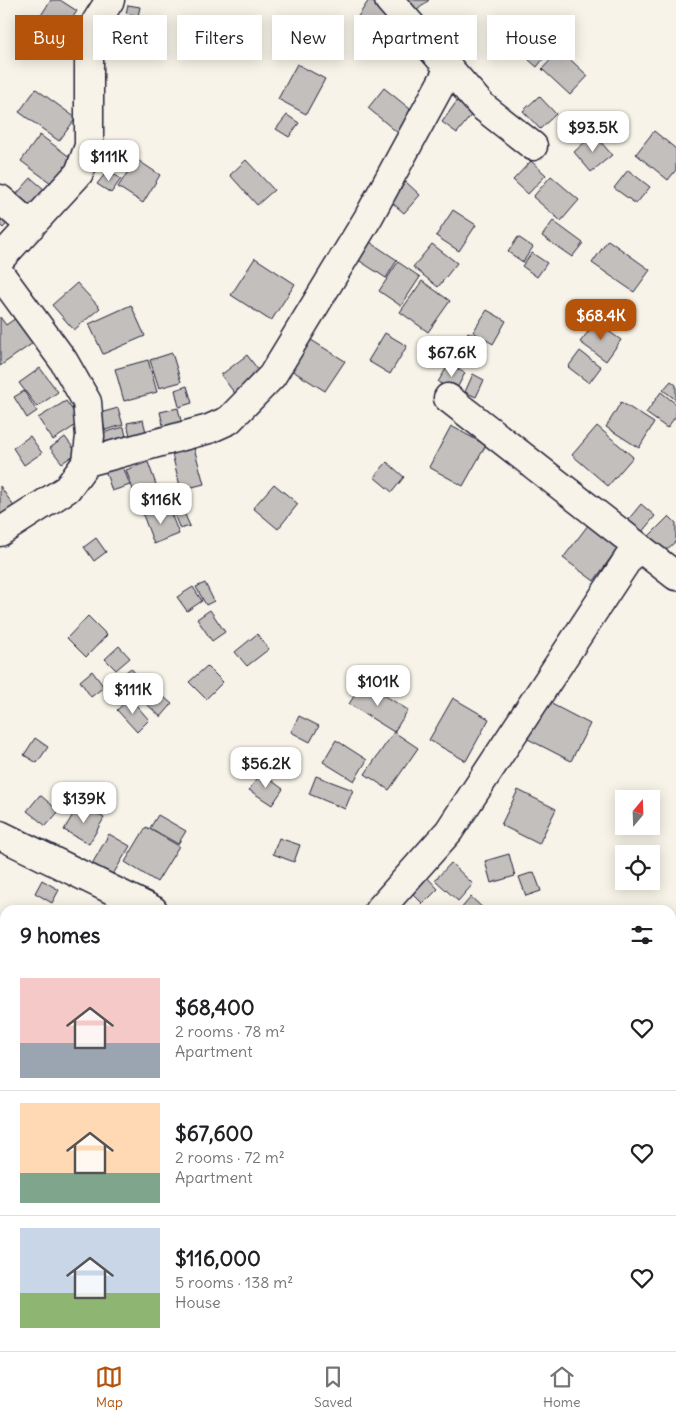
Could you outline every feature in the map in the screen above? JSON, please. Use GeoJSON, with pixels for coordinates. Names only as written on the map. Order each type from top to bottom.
{"type":"FeatureCollection","features":[{"type":"Feature","properties":{"kind":"street"},"geometry":{"type":"LineString","coordinates":[[0,259],[79,173],[89,146],[89,48],[96,22],[110,0]]}},
{"type":"Feature","properties":{"kind":"street"},"geometry":{"type":"LineString","coordinates":[[389,0],[482,106],[534,146]]}},
{"type":"Feature","properties":{"kind":"street"},"geometry":{"type":"LineString","coordinates":[[87,462],[209,429],[229,420],[272,376],[368,218],[449,69]]}},
{"type":"Feature","properties":{"kind":"street"},"geometry":{"type":"LineString","coordinates":[[0,198],[31,226]]}},
{"type":"Feature","properties":{"kind":"street"},"geometry":{"type":"LineString","coordinates":[[0,274],[63,360],[87,402],[90,436],[87,462],[67,489],[0,532]]}},
{"type":"Feature","properties":{"kind":"street"},"geometry":{"type":"LineString","coordinates":[[448,398],[676,576]]}},
{"type":"Feature","properties":{"kind":"street"},"geometry":{"type":"LineString","coordinates":[[383,905],[449,831],[636,546]]}},
{"type":"Feature","properties":{"kind":"street"},"geometry":{"type":"LineString","coordinates":[[0,835],[142,905]]}},
{"type":"Feature","properties":{"kind":"building"},"geometry":{"type":"Polygon","coordinates":[[[51,0],[60,0],[77,11],[74,15],[41,15],[51,0]]]}},
{"type":"Feature","properties":{"kind":"building"},"geometry":{"type":"Polygon","coordinates":[[[369,0],[392,14],[391,15],[359,15],[369,0]]]}},
{"type":"Feature","properties":{"kind":"building"},"geometry":{"type":"Polygon","coordinates":[[[406,0],[429,0],[416,11],[406,0]]]}},
{"type":"Feature","properties":{"kind":"building"},"geometry":{"type":"Polygon","coordinates":[[[128,5],[140,7],[138,15],[126,13],[128,5]]]}},
{"type":"Feature","properties":{"kind":"building"},"geometry":{"type":"Polygon","coordinates":[[[529,60],[542,60],[537,67],[529,60]]]}},
{"type":"Feature","properties":{"kind":"building"},"geometry":{"type":"Polygon","coordinates":[[[551,60],[571,60],[588,76],[570,95],[542,69],[551,60]]]}},
{"type":"Feature","properties":{"kind":"building"},"geometry":{"type":"Polygon","coordinates":[[[297,64],[325,79],[306,114],[278,99],[297,64]]]}},
{"type":"Feature","properties":{"kind":"building"},"geometry":{"type":"Polygon","coordinates":[[[384,88],[415,113],[398,133],[368,108],[384,88]]]}},
{"type":"Feature","properties":{"kind":"building"},"geometry":{"type":"Polygon","coordinates":[[[36,89],[76,118],[59,141],[19,112],[36,89]]]}},
{"type":"Feature","properties":{"kind":"building"},"geometry":{"type":"Polygon","coordinates":[[[539,96],[556,114],[540,129],[523,111],[539,96]]]}},
{"type":"Feature","properties":{"kind":"building"},"geometry":{"type":"Polygon","coordinates":[[[457,101],[473,113],[457,133],[442,122],[457,101]]]}},
{"type":"Feature","properties":{"kind":"building"},"geometry":{"type":"Polygon","coordinates":[[[287,115],[299,123],[289,137],[276,129],[287,115]]]}},
{"type":"Feature","properties":{"kind":"building"},"geometry":{"type":"Polygon","coordinates":[[[654,131],[676,149],[676,170],[668,180],[636,154],[654,131]]]}},
{"type":"Feature","properties":{"kind":"building"},"geometry":{"type":"Polygon","coordinates":[[[594,134],[612,155],[591,172],[574,152],[594,134]]]}},
{"type":"Feature","properties":{"kind":"building"},"geometry":{"type":"Polygon","coordinates":[[[40,135],[74,160],[55,186],[21,161],[40,135]]]}},
{"type":"Feature","properties":{"kind":"building"},"geometry":{"type":"Polygon","coordinates":[[[136,159],[160,175],[143,203],[118,187],[136,159]]]}},
{"type":"Feature","properties":{"kind":"building"},"geometry":{"type":"Polygon","coordinates":[[[246,160],[274,190],[257,205],[230,175],[246,160]]]}},
{"type":"Feature","properties":{"kind":"building"},"geometry":{"type":"Polygon","coordinates":[[[531,161],[546,175],[528,194],[513,180],[531,161]]]}},
{"type":"Feature","properties":{"kind":"building"},"geometry":{"type":"Polygon","coordinates":[[[108,170],[121,179],[111,193],[97,184],[108,170]]]}},
{"type":"Feature","properties":{"kind":"building"},"geometry":{"type":"Polygon","coordinates":[[[628,170],[650,187],[636,204],[614,188],[628,170]]]}},
{"type":"Feature","properties":{"kind":"building"},"geometry":{"type":"Polygon","coordinates":[[[551,176],[579,200],[561,221],[533,197],[551,176]]]}},
{"type":"Feature","properties":{"kind":"building"},"geometry":{"type":"Polygon","coordinates":[[[31,178],[51,195],[34,215],[14,197],[31,178]]]}},
{"type":"Feature","properties":{"kind":"building"},"geometry":{"type":"Polygon","coordinates":[[[406,182],[420,195],[404,213],[390,201],[406,182]]]}},
{"type":"Feature","properties":{"kind":"building"},"geometry":{"type":"Polygon","coordinates":[[[0,206],[12,218],[3,228],[0,225],[0,206]]]}},
{"type":"Feature","properties":{"kind":"building"},"geometry":{"type":"Polygon","coordinates":[[[453,210],[476,225],[459,251],[436,236],[453,210]]]}},
{"type":"Feature","properties":{"kind":"building"},"geometry":{"type":"Polygon","coordinates":[[[553,221],[583,243],[572,257],[542,236],[553,221]]]}},
{"type":"Feature","properties":{"kind":"building"},"geometry":{"type":"Polygon","coordinates":[[[518,237],[533,247],[523,262],[508,252],[518,237]]]}},
{"type":"Feature","properties":{"kind":"building"},"geometry":{"type":"Polygon","coordinates":[[[364,238],[397,260],[386,278],[352,256],[364,238]]]}},
{"type":"Feature","properties":{"kind":"building"},"geometry":{"type":"Polygon","coordinates":[[[608,240],[650,270],[634,292],[592,263],[608,240]]]}},
{"type":"Feature","properties":{"kind":"building"},"geometry":{"type":"Polygon","coordinates":[[[432,244],[457,263],[438,287],[413,267],[432,244]]]}},
{"type":"Feature","properties":{"kind":"building"},"geometry":{"type":"Polygon","coordinates":[[[532,253],[547,263],[537,277],[522,266],[532,253]]]}},
{"type":"Feature","properties":{"kind":"building"},"geometry":{"type":"Polygon","coordinates":[[[255,258],[295,284],[271,321],[231,295],[255,258]]]}},
{"type":"Feature","properties":{"kind":"building"},"geometry":{"type":"Polygon","coordinates":[[[398,262],[420,277],[401,306],[379,291],[398,262]]]}},
{"type":"Feature","properties":{"kind":"building"},"geometry":{"type":"Polygon","coordinates":[[[422,281],[450,301],[428,332],[400,312],[422,281]]]}},
{"type":"Feature","properties":{"kind":"building"},"geometry":{"type":"Polygon","coordinates":[[[77,283],[100,308],[74,330],[52,305],[77,283]]]}},
{"type":"Feature","properties":{"kind":"building"},"geometry":{"type":"Polygon","coordinates":[[[131,305],[145,336],[103,354],[89,324],[131,305]]]}},
{"type":"Feature","properties":{"kind":"building"},"geometry":{"type":"Polygon","coordinates":[[[487,310],[506,321],[493,344],[473,332],[487,310]]]}},
{"type":"Feature","properties":{"kind":"building"},"geometry":{"type":"Polygon","coordinates":[[[0,317],[6,325],[16,318],[33,343],[0,366],[0,317]]]}},
{"type":"Feature","properties":{"kind":"building"},"geometry":{"type":"Polygon","coordinates":[[[596,322],[621,340],[606,361],[580,342],[596,322]]]}},
{"type":"Feature","properties":{"kind":"building"},"geometry":{"type":"Polygon","coordinates":[[[468,332],[482,339],[473,355],[460,348],[468,332]]]}},
{"type":"Feature","properties":{"kind":"building"},"geometry":{"type":"Polygon","coordinates":[[[385,333],[407,346],[390,374],[368,361],[385,333]]]}},
{"type":"Feature","properties":{"kind":"building"},"geometry":{"type":"Polygon","coordinates":[[[303,335],[345,361],[325,391],[283,365],[303,335]]]}},
{"type":"Feature","properties":{"kind":"building"},"geometry":{"type":"Polygon","coordinates":[[[580,351],[601,367],[589,383],[568,367],[580,351]]]}},
{"type":"Feature","properties":{"kind":"building"},"geometry":{"type":"Polygon","coordinates":[[[172,353],[181,382],[159,388],[150,360],[172,353]]]}},
{"type":"Feature","properties":{"kind":"building"},"geometry":{"type":"Polygon","coordinates":[[[247,355],[265,379],[239,399],[221,375],[247,355]]]}},
{"type":"Feature","properties":{"kind":"building"},"geometry":{"type":"Polygon","coordinates":[[[148,360],[157,392],[124,401],[115,369],[148,360]]]}},
{"type":"Feature","properties":{"kind":"building"},"geometry":{"type":"Polygon","coordinates":[[[449,364],[465,373],[455,392],[438,382],[449,364]]]}},
{"type":"Feature","properties":{"kind":"building"},"geometry":{"type":"Polygon","coordinates":[[[40,368],[58,392],[37,407],[19,383],[40,368]]]}},
{"type":"Feature","properties":{"kind":"building"},"geometry":{"type":"Polygon","coordinates":[[[473,374],[484,380],[476,397],[465,392],[473,374]]]}},
{"type":"Feature","properties":{"kind":"building"},"geometry":{"type":"Polygon","coordinates":[[[671,381],[676,385],[676,400],[663,390],[671,381]]]}},
{"type":"Feature","properties":{"kind":"building"},"geometry":{"type":"Polygon","coordinates":[[[187,386],[192,403],[179,407],[175,390],[187,386]]]}},
{"type":"Feature","properties":{"kind":"building"},"geometry":{"type":"Polygon","coordinates":[[[24,391],[37,411],[27,418],[14,397],[24,391]]]}},
{"type":"Feature","properties":{"kind":"building"},"geometry":{"type":"Polygon","coordinates":[[[661,392],[676,404],[676,416],[667,428],[646,413],[661,392]]]}},
{"type":"Feature","properties":{"kind":"building"},"geometry":{"type":"Polygon","coordinates":[[[66,401],[81,422],[53,440],[38,418],[66,401]]]}},
{"type":"Feature","properties":{"kind":"building"},"geometry":{"type":"Polygon","coordinates":[[[621,402],[654,423],[639,448],[606,427],[621,402]]]}},
{"type":"Feature","properties":{"kind":"building"},"geometry":{"type":"Polygon","coordinates":[[[118,408],[123,425],[105,430],[100,413],[118,408]]]}},
{"type":"Feature","properties":{"kind":"building"},"geometry":{"type":"Polygon","coordinates":[[[178,408],[184,434],[166,438],[160,412],[178,408]]]}},
{"type":"Feature","properties":{"kind":"building"},"geometry":{"type":"Polygon","coordinates":[[[143,420],[148,440],[132,444],[127,423],[143,420]]]}},
{"type":"Feature","properties":{"kind":"building"},"geometry":{"type":"Polygon","coordinates":[[[451,426],[486,445],[463,486],[429,467],[451,426]]]}},
{"type":"Feature","properties":{"kind":"building"},"geometry":{"type":"Polygon","coordinates":[[[597,426],[633,457],[608,486],[572,455],[597,426]]]}},
{"type":"Feature","properties":{"kind":"building"},"geometry":{"type":"Polygon","coordinates":[[[124,427],[128,447],[107,452],[102,433],[124,427]]]}},
{"type":"Feature","properties":{"kind":"building"},"geometry":{"type":"Polygon","coordinates":[[[30,436],[42,453],[24,465],[13,448],[30,436]]]}},
{"type":"Feature","properties":{"kind":"building"},"geometry":{"type":"Polygon","coordinates":[[[65,437],[77,453],[62,463],[50,448],[65,437]]]}},
{"type":"Feature","properties":{"kind":"building"},"geometry":{"type":"Polygon","coordinates":[[[194,448],[204,484],[181,490],[172,454],[194,448]]]}},
{"type":"Feature","properties":{"kind":"building"},"geometry":{"type":"Polygon","coordinates":[[[148,462],[158,490],[136,498],[126,470],[148,462]]]}},
{"type":"Feature","properties":{"kind":"building"},"geometry":{"type":"Polygon","coordinates":[[[387,462],[404,477],[392,492],[374,477],[387,462]]]}},
{"type":"Feature","properties":{"kind":"building"},"geometry":{"type":"Polygon","coordinates":[[[122,464],[130,485],[112,491],[105,470],[122,464]]]}},
{"type":"Feature","properties":{"kind":"building"},"geometry":{"type":"Polygon","coordinates":[[[274,484],[298,504],[278,529],[253,508],[274,484]]]}},
{"type":"Feature","properties":{"kind":"building"},"geometry":{"type":"Polygon","coordinates":[[[0,486],[17,511],[0,521],[0,486]]]}},
{"type":"Feature","properties":{"kind":"building"},"geometry":{"type":"Polygon","coordinates":[[[641,504],[655,516],[637,538],[623,526],[641,504]]]}},
{"type":"Feature","properties":{"kind":"building"},"geometry":{"type":"Polygon","coordinates":[[[168,506],[179,534],[154,544],[143,515],[168,506]]]}},
{"type":"Feature","properties":{"kind":"building"},"geometry":{"type":"Polygon","coordinates":[[[182,508],[190,526],[180,529],[173,512],[182,508]]]}},
{"type":"Feature","properties":{"kind":"building"},"geometry":{"type":"Polygon","coordinates":[[[669,516],[676,523],[676,541],[662,554],[647,538],[669,516]]]}},
{"type":"Feature","properties":{"kind":"building"},"geometry":{"type":"Polygon","coordinates":[[[592,520],[622,542],[594,581],[563,558],[592,520]]]}},
{"type":"Feature","properties":{"kind":"building"},"geometry":{"type":"Polygon","coordinates":[[[96,538],[106,552],[94,561],[84,547],[96,538]]]}},
{"type":"Feature","properties":{"kind":"building"},"geometry":{"type":"Polygon","coordinates":[[[205,583],[214,601],[206,605],[196,587],[205,583]]]}},
{"type":"Feature","properties":{"kind":"building"},"geometry":{"type":"Polygon","coordinates":[[[193,587],[202,601],[187,611],[177,597],[193,587]]]}},
{"type":"Feature","properties":{"kind":"building"},"geometry":{"type":"Polygon","coordinates":[[[210,610],[225,632],[212,641],[197,619],[210,610]]]}},
{"type":"Feature","properties":{"kind":"building"},"geometry":{"type":"Polygon","coordinates":[[[88,616],[107,635],[86,657],[67,638],[88,616]]]}},
{"type":"Feature","properties":{"kind":"building"},"geometry":{"type":"Polygon","coordinates":[[[257,634],[269,649],[247,666],[235,652],[257,634]]]}},
{"type":"Feature","properties":{"kind":"building"},"geometry":{"type":"Polygon","coordinates":[[[119,646],[130,658],[116,670],[105,659],[119,646]]]}},
{"type":"Feature","properties":{"kind":"building"},"geometry":{"type":"Polygon","coordinates":[[[207,666],[223,682],[206,699],[189,682],[207,666]]]}},
{"type":"Feature","properties":{"kind":"building"},"geometry":{"type":"Polygon","coordinates":[[[131,668],[145,686],[131,697],[117,679],[131,668]]]}},
{"type":"Feature","properties":{"kind":"building"},"geometry":{"type":"Polygon","coordinates":[[[92,671],[104,687],[91,697],[80,681],[92,671]]]}},
{"type":"Feature","properties":{"kind":"building"},"geometry":{"type":"Polygon","coordinates":[[[363,682],[408,710],[394,732],[349,704],[363,682]]]}},
{"type":"Feature","properties":{"kind":"building"},"geometry":{"type":"Polygon","coordinates":[[[152,687],[172,704],[161,717],[141,699],[152,687]]]}},
{"type":"Feature","properties":{"kind":"building"},"geometry":{"type":"Polygon","coordinates":[[[130,698],[149,720],[137,732],[117,710],[130,698]]]}},
{"type":"Feature","properties":{"kind":"building"},"geometry":{"type":"Polygon","coordinates":[[[453,698],[489,719],[466,761],[429,740],[453,698]]]}},
{"type":"Feature","properties":{"kind":"building"},"geometry":{"type":"Polygon","coordinates":[[[542,699],[590,724],[571,761],[522,736],[542,699]]]}},
{"type":"Feature","properties":{"kind":"building"},"geometry":{"type":"Polygon","coordinates":[[[299,716],[319,726],[310,742],[291,732],[299,716]]]}},
{"type":"Feature","properties":{"kind":"building"},"geometry":{"type":"Polygon","coordinates":[[[394,732],[418,748],[389,790],[365,774],[394,732]]]}},
{"type":"Feature","properties":{"kind":"building"},"geometry":{"type":"Polygon","coordinates":[[[35,738],[48,747],[37,763],[24,755],[35,738]]]}},
{"type":"Feature","properties":{"kind":"building"},"geometry":{"type":"Polygon","coordinates":[[[336,740],[367,760],[354,781],[323,762],[336,740]]]}},
{"type":"Feature","properties":{"kind":"building"},"geometry":{"type":"Polygon","coordinates":[[[261,773],[283,789],[272,805],[249,790],[261,773]]]}},
{"type":"Feature","properties":{"kind":"building"},"geometry":{"type":"Polygon","coordinates":[[[316,776],[353,790],[345,809],[309,794],[316,776]]]}},
{"type":"Feature","properties":{"kind":"building"},"geometry":{"type":"Polygon","coordinates":[[[518,790],[556,809],[539,844],[501,825],[518,790]]]}},
{"type":"Feature","properties":{"kind":"building"},"geometry":{"type":"Polygon","coordinates":[[[40,795],[59,811],[46,826],[27,811],[40,795]]]}},
{"type":"Feature","properties":{"kind":"building"},"geometry":{"type":"Polygon","coordinates":[[[79,804],[104,818],[89,844],[64,830],[79,804]]]}},
{"type":"Feature","properties":{"kind":"building"},"geometry":{"type":"Polygon","coordinates":[[[158,815],[186,831],[178,844],[150,828],[158,815]]]}},
{"type":"Feature","properties":{"kind":"building"},"geometry":{"type":"Polygon","coordinates":[[[146,827],[179,846],[157,882],[125,862],[146,827]]]}},
{"type":"Feature","properties":{"kind":"building"},"geometry":{"type":"Polygon","coordinates":[[[109,834],[130,846],[112,876],[92,864],[109,834]]]}},
{"type":"Feature","properties":{"kind":"building"},"geometry":{"type":"Polygon","coordinates":[[[279,838],[300,845],[294,862],[273,854],[279,838]]]}},
{"type":"Feature","properties":{"kind":"building"},"geometry":{"type":"Polygon","coordinates":[[[509,854],[515,876],[491,883],[485,861],[509,854]]]}},
{"type":"Feature","properties":{"kind":"building"},"geometry":{"type":"Polygon","coordinates":[[[451,863],[473,884],[458,901],[435,880],[451,863]]]}},
{"type":"Feature","properties":{"kind":"building"},"geometry":{"type":"Polygon","coordinates":[[[534,872],[541,891],[526,896],[519,877],[534,872]]]}},
{"type":"Feature","properties":{"kind":"building"},"geometry":{"type":"Polygon","coordinates":[[[424,874],[438,889],[423,904],[408,889],[424,874]]]}},
{"type":"Feature","properties":{"kind":"building"},"geometry":{"type":"Polygon","coordinates":[[[42,880],[59,890],[52,903],[35,893],[42,880]]]}},
{"type":"Feature","properties":{"kind":"building"},"geometry":{"type":"Polygon","coordinates":[[[471,897],[480,905],[464,905],[471,897]]]}}]}
